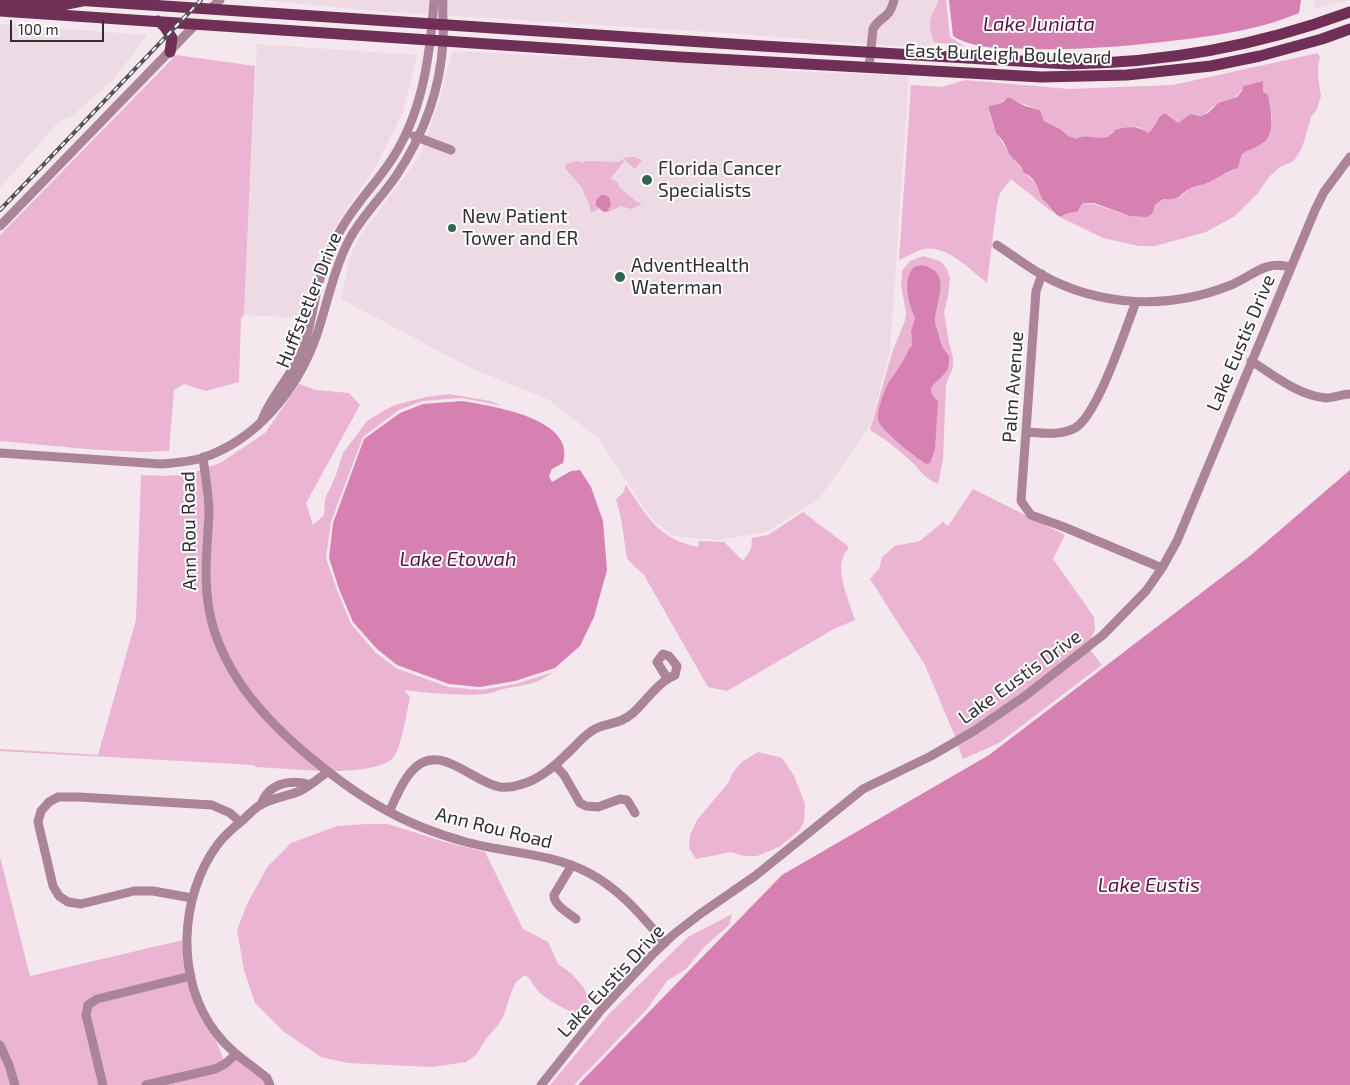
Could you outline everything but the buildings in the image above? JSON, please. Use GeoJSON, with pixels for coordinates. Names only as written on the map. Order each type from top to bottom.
{"type":"FeatureCollection","features":[{"type":"Feature","properties":{"kind":"main road"},"geometry":{"type":"LineString","coordinates":[[75,0],[215,4],[306,15]]}},
{"type":"Feature","properties":{"kind":"main road"},"geometry":{"type":"LineString","coordinates":[[0,3],[62,5],[82,0]]}},
{"type":"Feature","properties":{"kind":"main road"},"geometry":{"type":"LineString","coordinates":[[0,12],[554,48],[564,43],[651,47],[665,40]]}},
{"type":"Feature","properties":{"kind":"main road","name":"East Burleigh Boulevard"},"geometry":{"type":"LineString","coordinates":[[306,15],[1045,64],[1125,62],[1208,51],[1329,20],[1350,12]]}},
{"type":"Feature","properties":{"kind":"main road"},"geometry":{"type":"LineString","coordinates":[[196,24],[206,20],[227,17],[290,20],[306,15]]}},
{"type":"Feature","properties":{"kind":"main road"},"geometry":{"type":"LineString","coordinates":[[1337,34],[1338,27],[1350,19]]}},
{"type":"Feature","properties":{"kind":"main road"},"geometry":{"type":"LineString","coordinates":[[1260,56],[1266,48],[1312,36],[1327,25],[1329,20]]}},
{"type":"Feature","properties":{"kind":"main road"},"geometry":{"type":"LineString","coordinates":[[158,21],[170,33],[172,44],[170,52]]}},
{"type":"Feature","properties":{"kind":"main road","name":"East Burleigh Boulevard"},"geometry":{"type":"LineString","coordinates":[[554,48],[1008,76],[1097,77],[1202,67],[1260,56],[1350,29]]}},
{"type":"Feature","properties":{"kind":"street"},"geometry":{"type":"LineString","coordinates":[[434,0],[437,24]]}},
{"type":"Feature","properties":{"kind":"street"},"geometry":{"type":"LineString","coordinates":[[437,24],[443,0]]}},
{"type":"Feature","properties":{"kind":"street"},"geometry":{"type":"LineString","coordinates":[[869,67],[874,26],[890,12],[894,0]]}},
{"type":"Feature","properties":{"kind":"street"},"geometry":{"type":"LineString","coordinates":[[0,226],[196,24]]}},
{"type":"Feature","properties":{"kind":"street","name":"Huffstetler Drive"},"geometry":{"type":"LineString","coordinates":[[262,420],[265,411],[289,376],[301,352],[307,336],[324,267],[334,243],[355,208],[389,164],[407,133],[424,84],[430,39],[437,24]]}},
{"type":"Feature","properties":{"kind":"street","name":"Huffstetler Drive"},"geometry":{"type":"LineString","coordinates":[[0,453],[161,464],[182,462],[203,457],[224,448],[244,436],[270,415],[308,355],[335,273],[349,240],[362,219],[395,177],[411,152],[426,120],[434,94],[443,40],[437,24]]}},
{"type":"Feature","properties":{"kind":"street"},"geometry":{"type":"LineString","coordinates":[[407,133],[451,150]]}},
{"type":"Feature","properties":{"kind":"street","name":"Lake Eustis Drive"},"geometry":{"type":"LineString","coordinates":[[541,1085],[601,1010],[628,980],[665,943],[700,914],[781,855],[863,789],[957,743],[1025,696],[1103,635],[1146,591],[1162,568],[1177,540],[1315,210],[1324,192],[1347,168],[1350,157]]}},
{"type":"Feature","properties":{"kind":"street"},"geometry":{"type":"LineString","coordinates":[[997,245],[1042,274],[1079,291],[1136,302],[1160,302],[1194,297],[1231,285],[1266,266],[1280,264],[1290,267]]}},
{"type":"Feature","properties":{"kind":"street","name":"Palm Avenue"},"geometry":{"type":"LineString","coordinates":[[1042,274],[1036,291],[1022,504],[1026,511],[1036,518],[1064,527],[1162,568]]}},
{"type":"Feature","properties":{"kind":"street"},"geometry":{"type":"LineString","coordinates":[[1026,432],[1047,433],[1068,430],[1081,423],[1088,416],[1105,381],[1136,302]]}},
{"type":"Feature","properties":{"kind":"street"},"geometry":{"type":"LineString","coordinates":[[1252,361],[1306,393],[1326,398],[1350,394]]}},
{"type":"Feature","properties":{"kind":"street","name":"Ann Rou Road"},"geometry":{"type":"LineString","coordinates":[[203,457],[208,497],[205,575],[207,597],[218,642],[229,665],[254,704],[294,743],[328,772],[389,812],[413,824],[462,841],[572,865],[587,871],[613,888],[665,943]]}},
{"type":"Feature","properties":{"kind":"street"},"geometry":{"type":"LineString","coordinates":[[389,812],[405,780],[416,766],[424,761],[436,759],[454,764],[498,786],[508,787],[531,781],[555,765],[585,736],[596,729],[620,722],[632,714],[667,678]]}},
{"type":"Feature","properties":{"kind":"street"},"geometry":{"type":"LineString","coordinates":[[555,765],[564,775],[580,803],[586,806],[598,806],[620,799],[627,800],[635,813]]}},
{"type":"Feature","properties":{"kind":"street"},"geometry":{"type":"LineString","coordinates":[[270,1085],[267,1078],[236,1054],[215,1032],[206,1017],[191,976],[187,949],[187,931],[192,898],[198,880],[218,844],[240,822],[260,805],[300,791],[328,772]]}},
{"type":"Feature","properties":{"kind":"street"},"geometry":{"type":"LineString","coordinates":[[260,805],[262,800],[277,785],[287,782],[308,784]]}},
{"type":"Feature","properties":{"kind":"street"},"geometry":{"type":"LineString","coordinates":[[272,789],[278,798]]}},
{"type":"Feature","properties":{"kind":"street"},"geometry":{"type":"LineString","coordinates":[[192,898],[134,891],[81,904],[68,902],[59,896],[53,886],[44,842],[39,830],[38,822],[41,811],[49,802],[58,797],[79,797],[212,806],[230,813],[240,822]]}},
{"type":"Feature","properties":{"kind":"street"},"geometry":{"type":"LineString","coordinates":[[572,865],[554,895],[554,899],[576,919]]}},
{"type":"Feature","properties":{"kind":"street"},"geometry":{"type":"LineString","coordinates":[[103,1085],[86,1015],[88,1005],[97,999],[191,976]]}},
{"type":"Feature","properties":{"kind":"street"},"geometry":{"type":"LineString","coordinates":[[0,1046],[9,1065],[15,1085]]}},
{"type":"Feature","properties":{"kind":"street"},"geometry":{"type":"LineString","coordinates":[[146,1085],[215,1069],[225,1064],[236,1054]]}},
{"type":"Feature","properties":{"kind":"shaded area"},"geometry":{"type":"Polygon","coordinates":[[[261,0],[938,0],[938,4],[932,13],[934,42],[941,43],[921,48],[726,33],[377,11],[261,0]]]}},
{"type":"Feature","properties":{"kind":"shaded area"},"geometry":{"type":"Polygon","coordinates":[[[938,0],[946,0],[950,37],[964,46],[934,42],[930,23],[938,0]]]}},
{"type":"Feature","properties":{"kind":"shaded area"},"geometry":{"type":"Polygon","coordinates":[[[1314,0],[1350,0],[1315,9],[1314,0]]]}},
{"type":"Feature","properties":{"kind":"shaded area"},"geometry":{"type":"Polygon","coordinates":[[[0,24],[147,35],[114,79],[72,116],[60,120],[0,188],[0,24]]]}},
{"type":"Feature","properties":{"kind":"shaded area"},"geometry":{"type":"Polygon","coordinates":[[[257,44],[417,55],[403,112],[376,166],[343,214],[318,258],[302,318],[244,315],[257,44]]]}},
{"type":"Feature","properties":{"kind":"shaded area","name":"AdventHealth Waterman"},"geometry":{"type":"Polygon","coordinates":[[[452,51],[768,67],[784,71],[909,76],[890,351],[870,426],[819,499],[766,532],[717,540],[674,536],[652,520],[599,439],[549,400],[469,367],[341,299],[350,256],[360,236],[419,157],[440,99],[452,51]]]}},
{"type":"Feature","properties":{"kind":"shaded area"},"geometry":{"type":"Polygon","coordinates":[[[1318,53],[1320,58],[1318,77],[1321,96],[1317,109],[1311,117],[1302,148],[1294,161],[1280,167],[1270,176],[1257,194],[1235,216],[1206,232],[1155,246],[1139,246],[1103,238],[1060,217],[1068,213],[1077,212],[1083,203],[1098,205],[1126,215],[1143,216],[1155,208],[1156,204],[1163,198],[1174,199],[1192,187],[1238,168],[1242,154],[1266,140],[1270,134],[1272,119],[1269,101],[1263,92],[1263,81],[1243,86],[1235,97],[1215,105],[1202,115],[1190,114],[1178,123],[1165,113],[1147,133],[1139,127],[1096,139],[1084,137],[1077,139],[1067,136],[1060,129],[1044,121],[1040,110],[1007,98],[1002,103],[989,106],[992,123],[996,132],[1012,157],[1038,186],[1042,199],[1049,204],[1052,212],[1011,179],[1000,193],[997,204],[987,283],[956,258],[938,250],[920,250],[899,260],[911,85],[942,87],[965,80],[1069,89],[1173,85],[1318,53]]]}},
{"type":"Feature","properties":{"kind":"shaded area"},"geometry":{"type":"Polygon","coordinates":[[[176,55],[255,66],[244,315],[241,318],[239,382],[206,391],[184,384],[174,390],[169,451],[141,452],[87,449],[0,441],[0,235],[176,55]]]}},
{"type":"Feature","properties":{"kind":"shaded area"},"geometry":{"type":"Polygon","coordinates":[[[627,157],[642,160],[635,169],[625,160],[611,178],[638,203],[640,202],[641,205],[631,209],[621,206],[610,211],[608,209],[611,205],[611,200],[601,195],[596,203],[598,209],[591,213],[582,188],[565,168],[565,164],[577,161],[583,163],[586,161],[618,162],[627,157]]]}},
{"type":"Feature","properties":{"kind":"shaded area"},"geometry":{"type":"Polygon","coordinates":[[[923,256],[940,261],[947,269],[950,279],[944,312],[953,357],[953,367],[946,384],[943,460],[938,484],[924,476],[910,460],[870,430],[893,350],[905,321],[906,312],[901,285],[902,271],[910,261],[923,256]],[[930,267],[907,285],[915,318],[911,331],[912,348],[910,347],[904,360],[888,383],[878,411],[878,420],[885,431],[926,464],[931,394],[934,384],[940,378],[942,358],[935,325],[940,287],[936,274],[930,267]]]}},
{"type":"Feature","properties":{"kind":"shaded area"},"geometry":{"type":"Polygon","coordinates":[[[299,384],[316,390],[349,393],[360,405],[306,503],[313,525],[324,515],[325,499],[343,453],[367,421],[395,405],[426,397],[449,394],[490,401],[503,406],[462,398],[423,401],[399,410],[363,437],[331,522],[326,558],[351,624],[375,652],[396,668],[448,687],[480,690],[516,684],[553,672],[535,682],[487,694],[475,695],[404,690],[410,697],[398,749],[391,760],[379,766],[333,771],[271,716],[238,674],[225,650],[216,624],[210,596],[208,467],[220,463],[265,433],[299,384]]]}},
{"type":"Feature","properties":{"kind":"shaded area"},"geometry":{"type":"Polygon","coordinates":[[[201,470],[205,513],[201,575],[204,598],[226,667],[321,771],[256,767],[253,765],[0,751],[0,749],[98,755],[136,620],[141,475],[179,475],[201,470]]]}},
{"type":"Feature","properties":{"kind":"shaded area"},"geometry":{"type":"Polygon","coordinates":[[[626,485],[647,516],[663,532],[684,543],[698,547],[699,541],[724,542],[743,561],[751,549],[752,538],[768,535],[803,512],[849,547],[843,557],[841,571],[844,588],[855,620],[834,629],[727,691],[708,687],[644,575],[627,559],[616,499],[623,493],[626,485]]]}},
{"type":"Feature","properties":{"kind":"shaded area"},"geometry":{"type":"Polygon","coordinates":[[[973,489],[1065,535],[1053,559],[1094,617],[1095,629],[1090,641],[1023,693],[956,739],[925,665],[870,579],[879,569],[882,557],[895,546],[920,541],[943,522],[948,526],[973,489]]]}},
{"type":"Feature","properties":{"kind":"shaded area"},"geometry":{"type":"Polygon","coordinates":[[[1090,650],[1102,665],[999,743],[963,759],[958,746],[976,735],[1090,650]]]}},
{"type":"Feature","properties":{"kind":"shaded area"},"geometry":{"type":"Polygon","coordinates":[[[758,752],[782,758],[794,776],[805,804],[804,822],[799,831],[779,847],[757,856],[744,856],[731,852],[696,859],[689,848],[690,835],[697,820],[729,782],[733,772],[742,762],[758,752]]]}},
{"type":"Feature","properties":{"kind":"shaded area"},"geometry":{"type":"Polygon","coordinates":[[[388,824],[485,852],[523,929],[548,942],[558,964],[572,974],[583,987],[588,996],[590,1008],[587,1015],[575,1013],[553,1003],[537,990],[531,980],[525,975],[516,982],[504,1015],[476,1055],[466,1062],[432,1067],[347,1063],[321,1057],[283,1031],[255,1003],[244,970],[237,930],[247,904],[268,866],[291,843],[337,826],[388,824]]]}},
{"type":"Feature","properties":{"kind":"shaded area"},"geometry":{"type":"Polygon","coordinates":[[[0,857],[30,976],[183,940],[186,975],[199,1016],[217,1043],[225,1063],[241,1053],[271,1085],[0,1085],[0,857]]]}},
{"type":"Feature","properties":{"kind":"shaded area"},"geometry":{"type":"Polygon","coordinates":[[[732,914],[729,925],[705,946],[686,969],[667,981],[648,1008],[574,1085],[550,1085],[610,1013],[688,937],[732,914]]]}},
{"type":"Feature","properties":{"kind":"water","name":"Lake Juniata"},"geometry":{"type":"Polygon","coordinates":[[[949,0],[1301,0],[1299,13],[1268,24],[1239,31],[1162,42],[1080,49],[1011,49],[971,44],[953,36],[949,0]]]}},
{"type":"Feature","properties":{"kind":"water"},"geometry":{"type":"Polygon","coordinates":[[[1263,81],[1263,92],[1268,95],[1271,118],[1271,130],[1267,139],[1262,144],[1242,154],[1238,168],[1207,183],[1193,187],[1177,198],[1163,199],[1156,204],[1152,214],[1147,217],[1130,216],[1094,203],[1083,203],[1077,212],[1068,213],[1060,217],[1057,215],[1042,199],[1034,181],[1024,173],[1010,155],[1003,141],[996,133],[989,110],[989,106],[1002,103],[1007,98],[1010,98],[1025,106],[1040,110],[1044,121],[1060,129],[1068,136],[1077,139],[1086,136],[1101,138],[1111,135],[1115,130],[1128,128],[1140,129],[1148,133],[1165,113],[1178,123],[1190,114],[1200,116],[1208,113],[1218,103],[1237,97],[1242,91],[1243,86],[1263,81]]]}},
{"type":"Feature","properties":{"kind":"water"},"geometry":{"type":"Polygon","coordinates":[[[601,195],[606,195],[610,199],[611,206],[608,209],[610,211],[604,212],[596,206],[596,200],[601,195]]]}},
{"type":"Feature","properties":{"kind":"water"},"geometry":{"type":"Polygon","coordinates":[[[922,265],[932,269],[940,280],[940,296],[935,323],[941,344],[949,356],[948,368],[934,384],[931,391],[938,401],[935,449],[930,463],[926,464],[885,431],[878,420],[878,411],[888,383],[910,347],[912,347],[911,331],[915,318],[908,298],[907,285],[910,272],[914,267],[922,265]]]}},
{"type":"Feature","properties":{"kind":"water","name":"Lake Etowah"},"geometry":{"type":"Polygon","coordinates":[[[462,401],[492,406],[529,417],[545,425],[557,435],[564,448],[563,463],[552,469],[549,476],[552,482],[571,471],[580,470],[591,487],[603,521],[607,570],[594,617],[580,646],[555,668],[515,681],[480,687],[449,684],[397,665],[377,649],[353,622],[339,589],[329,558],[333,523],[364,439],[400,413],[423,404],[462,401]]]}},
{"type":"Feature","properties":{"kind":"water","name":"Lake Eustis"},"geometry":{"type":"Polygon","coordinates":[[[1350,470],[1350,1085],[578,1085],[782,875],[989,755],[1251,555],[1350,470]]]}},
{"type":"Feature","properties":{"kind":"railway"},"geometry":{"type":"LineString","coordinates":[[0,210],[201,0]]}},
{"type":"Feature","properties":{"kind":"place","name":"Florida Cancer Specialists"},"geometry":{"type":"Point","coordinates":[647,180]}},
{"type":"Feature","properties":{"kind":"place","name":"New Patient Tower and ER"},"geometry":{"type":"Point","coordinates":[452,228]}},
{"type":"Feature","properties":{"kind":"place","name":"AdventHealth Waterman"},"geometry":{"type":"Point","coordinates":[620,277]}}]}
